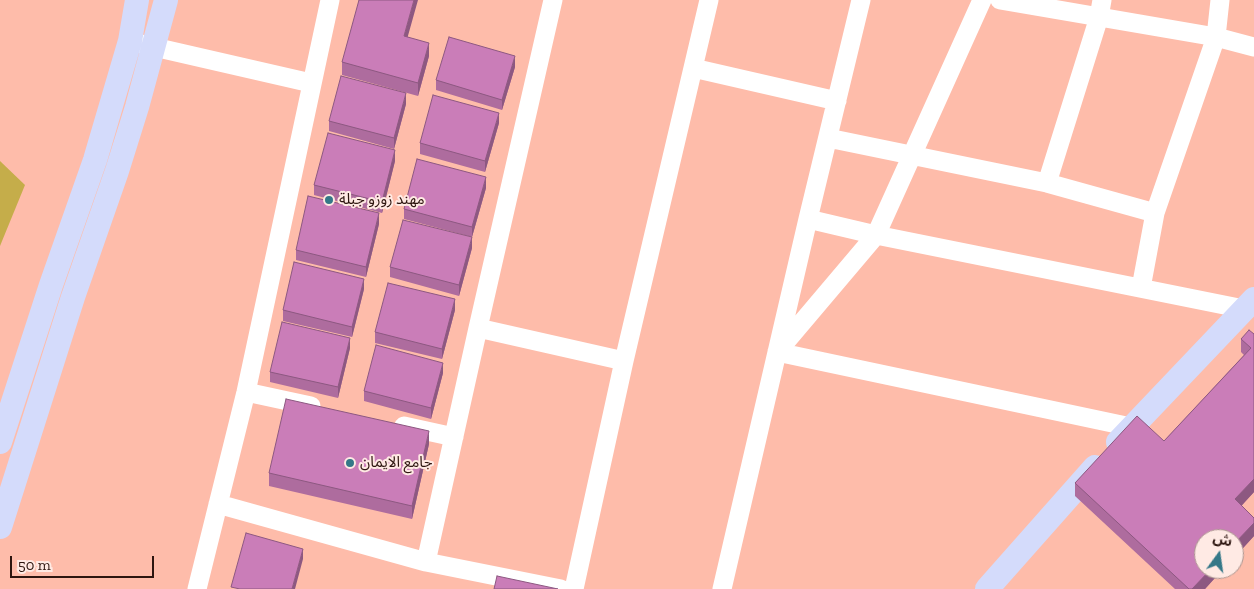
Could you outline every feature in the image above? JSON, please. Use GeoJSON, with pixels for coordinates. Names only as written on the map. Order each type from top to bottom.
{"type":"FeatureCollection","features":[{"type":"Feature","properties":{"kind":"main road"},"geometry":{"type":"LineString","coordinates":[[0,442],[48,294],[95,160],[130,41],[137,0]]}},
{"type":"Feature","properties":{"kind":"main road"},"geometry":{"type":"LineString","coordinates":[[0,527],[73,296],[117,171],[166,0]]}},
{"type":"Feature","properties":{"kind":"main road"},"geometry":{"type":"LineString","coordinates":[[987,589],[1132,427],[1249,304]]}},
{"type":"Feature","properties":{"kind":"street"},"geometry":{"type":"LineString","coordinates":[[196,589],[246,392],[330,0]]}},
{"type":"Feature","properties":{"kind":"street"},"geometry":{"type":"LineString","coordinates":[[426,562],[553,0]]}},
{"type":"Feature","properties":{"kind":"street"},"geometry":{"type":"LineString","coordinates":[[574,589],[624,361],[709,0]]}},
{"type":"Feature","properties":{"kind":"street"},"geometry":{"type":"LineString","coordinates":[[722,589],[861,0]]}},
{"type":"Feature","properties":{"kind":"street"},"geometry":{"type":"LineString","coordinates":[[777,352],[876,235],[982,0]]}},
{"type":"Feature","properties":{"kind":"street"},"geometry":{"type":"LineString","coordinates":[[1000,0],[1100,8],[1254,47]]}},
{"type":"Feature","properties":{"kind":"street"},"geometry":{"type":"LineString","coordinates":[[1141,288],[1155,213],[1216,37],[1220,0]]}},
{"type":"Feature","properties":{"kind":"street"},"geometry":{"type":"LineString","coordinates":[[1047,183],[1100,8]]}},
{"type":"Feature","properties":{"kind":"street"},"geometry":{"type":"LineString","coordinates":[[130,41],[311,82]]}},
{"type":"Feature","properties":{"kind":"street"},"geometry":{"type":"LineString","coordinates":[[693,68],[837,101]]}},
{"type":"Feature","properties":{"kind":"street"},"geometry":{"type":"LineString","coordinates":[[828,138],[1047,183],[1155,213]]}},
{"type":"Feature","properties":{"kind":"street"},"geometry":{"type":"LineString","coordinates":[[808,219],[876,235],[1141,288],[1249,304]]}},
{"type":"Feature","properties":{"kind":"street"},"geometry":{"type":"LineString","coordinates":[[478,328],[624,361]]}},
{"type":"Feature","properties":{"kind":"street"},"geometry":{"type":"LineString","coordinates":[[777,352],[1132,427]]}},
{"type":"Feature","properties":{"kind":"street"},"geometry":{"type":"LineString","coordinates":[[246,392],[331,410]]}},
{"type":"Feature","properties":{"kind":"street"},"geometry":{"type":"LineString","coordinates":[[388,422],[454,437]]}},
{"type":"Feature","properties":{"kind":"street"},"geometry":{"type":"LineString","coordinates":[[218,504],[426,562],[477,581],[561,589]]}},
{"type":"Feature","properties":{"kind":"shaded area"},"geometry":{"type":"Polygon","coordinates":[[[0,161],[25,185],[0,246],[0,161]]]}},
{"type":"Feature","properties":{"kind":"building"},"geometry":{"type":"Polygon","coordinates":[[[359,0],[414,0],[404,36],[429,43],[418,83],[342,62],[359,0]]]}},
{"type":"Feature","properties":{"kind":"building"},"geometry":{"type":"Polygon","coordinates":[[[449,37],[515,56],[502,100],[436,80],[449,37]]]}},
{"type":"Feature","properties":{"kind":"building"},"geometry":{"type":"Polygon","coordinates":[[[341,76],[406,93],[394,138],[329,121],[341,76]]]}},
{"type":"Feature","properties":{"kind":"building"},"geometry":{"type":"Polygon","coordinates":[[[433,95],[499,113],[485,161],[420,143],[433,95]]]}},
{"type":"Feature","properties":{"kind":"building"},"geometry":{"type":"Polygon","coordinates":[[[328,133],[395,150],[382,202],[314,185],[328,133]]]}},
{"type":"Feature","properties":{"kind":"building"},"geometry":{"type":"Polygon","coordinates":[[[417,159],[486,177],[472,227],[404,209],[417,159]]]}},
{"type":"Feature","properties":{"kind":"building"},"geometry":{"type":"Polygon","coordinates":[[[308,196],[379,213],[366,267],[296,250],[308,196]]]}},
{"type":"Feature","properties":{"kind":"building"},"geometry":{"type":"Polygon","coordinates":[[[403,220],[472,237],[459,285],[390,267],[403,220]]]}},
{"type":"Feature","properties":{"kind":"building"},"geometry":{"type":"Polygon","coordinates":[[[294,262],[364,279],[352,327],[283,310],[294,262]]]}},
{"type":"Feature","properties":{"kind":"building"},"geometry":{"type":"Polygon","coordinates":[[[388,283],[455,299],[442,349],[375,332],[388,283]]]}},
{"type":"Feature","properties":{"kind":"building"},"geometry":{"type":"Polygon","coordinates":[[[282,322],[350,338],[338,387],[270,372],[282,322]]]}},
{"type":"Feature","properties":{"kind":"building"},"geometry":{"type":"Polygon","coordinates":[[[1249,330],[1254,334],[1254,479],[1235,499],[1254,518],[1254,523],[1244,534],[1244,529],[1194,529],[1194,579],[1202,579],[1192,589],[1189,589],[1075,483],[1137,416],[1164,441],[1251,348],[1241,339],[1249,330]]]}},
{"type":"Feature","properties":{"kind":"building"},"geometry":{"type":"Polygon","coordinates":[[[376,345],[443,363],[431,408],[364,391],[376,345]]]}},
{"type":"Feature","properties":{"kind":"building"},"geometry":{"type":"Polygon","coordinates":[[[286,399],[429,431],[412,506],[269,473],[286,399]]]}},
{"type":"Feature","properties":{"kind":"building"},"geometry":{"type":"Polygon","coordinates":[[[246,533],[303,549],[292,589],[240,589],[231,587],[246,533]]]}},
{"type":"Feature","properties":{"kind":"building"},"geometry":{"type":"Polygon","coordinates":[[[497,576],[558,589],[494,589],[497,576]]]}},
{"type":"Feature","properties":{"kind":"place","name":"مهند زوزو جبلة"},"geometry":{"type":"Point","coordinates":[329,200]}},
{"type":"Feature","properties":{"kind":"place","name":"جامع الايمان"},"geometry":{"type":"Point","coordinates":[350,463]}}]}
